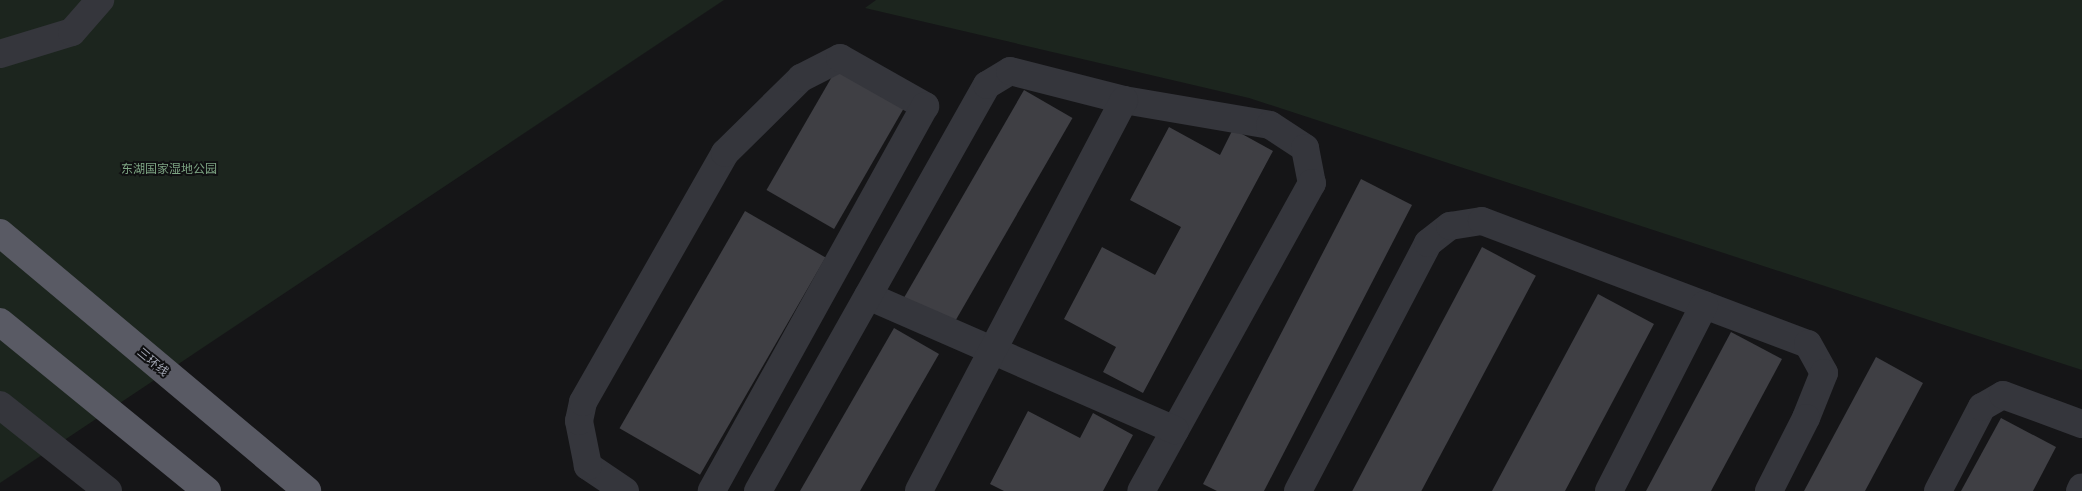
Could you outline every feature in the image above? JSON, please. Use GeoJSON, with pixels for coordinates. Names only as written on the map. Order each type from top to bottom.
{"type":"FeatureCollection","features":[{"type":"Feature","properties":{"kind":"highway","name":"三环线"},"geometry":{"type":"LineString","coordinates":[[0,233],[306,491]]}},
{"type":"Feature","properties":{"kind":"highway"},"geometry":{"type":"LineString","coordinates":[[0,322],[207,491]]}},
{"type":"Feature","properties":{"kind":"street"},"geometry":{"type":"LineString","coordinates":[[0,54],[72,32],[100,0]]}},
{"type":"Feature","properties":{"kind":"street"},"geometry":{"type":"LineString","coordinates":[[625,491],[588,466],[579,421],[583,402],[725,153],[801,78],[840,58],[925,106],[712,491]]}},
{"type":"Feature","properties":{"kind":"street"},"geometry":{"type":"LineString","coordinates":[[758,491],[987,85],[1010,71],[1124,100],[1270,125],[1305,148],[1312,183],[1141,491]]}},
{"type":"Feature","properties":{"kind":"street"},"geometry":{"type":"LineString","coordinates":[[919,491],[1124,100]]}},
{"type":"Feature","properties":{"kind":"street"},"geometry":{"type":"LineString","coordinates":[[1298,491],[1428,243],[1450,226],[1482,221],[1808,344],[1824,373],[1806,418],[1769,491]]}},
{"type":"Feature","properties":{"kind":"street"},"geometry":{"type":"LineString","coordinates":[[868,296],[1175,430]]}},
{"type":"Feature","properties":{"kind":"street"},"geometry":{"type":"LineString","coordinates":[[1609,491],[1704,305]]}},
{"type":"Feature","properties":{"kind":"street"},"geometry":{"type":"LineString","coordinates":[[1938,491],[1982,407],[2003,395],[2082,424]]}},
{"type":"Feature","properties":{"kind":"street"},"geometry":{"type":"LineString","coordinates":[[0,404],[108,491]]}},
{"type":"Feature","properties":{"kind":"street"},"geometry":{"type":"LineString","coordinates":[[2080,491],[2082,487]]}},
{"type":"Feature","properties":{"kind":"green space","name":"东湖国家湿地公园"},"geometry":{"type":"Polygon","coordinates":[[[0,0],[724,0],[0,483],[0,0]]]}},
{"type":"Feature","properties":{"kind":"green space"},"geometry":{"type":"Polygon","coordinates":[[[876,0],[2082,0],[2082,370],[1249,98],[865,8],[876,0]]]}},
{"type":"Feature","properties":{"kind":"building"},"geometry":{"type":"Polygon","coordinates":[[[837,68],[905,107],[834,229],[766,190],[837,68]]]}},
{"type":"Feature","properties":{"kind":"building"},"geometry":{"type":"Polygon","coordinates":[[[1024,90],[1072,118],[952,326],[904,298],[1024,90]]]}},
{"type":"Feature","properties":{"kind":"building"},"geometry":{"type":"Polygon","coordinates":[[[1169,127],[1220,155],[1233,129],[1273,151],[1143,393],[1103,372],[1116,347],[1064,319],[1102,247],[1155,275],[1181,227],[1130,200],[1169,127]]]}},
{"type":"Feature","properties":{"kind":"building"},"geometry":{"type":"Polygon","coordinates":[[[1361,179],[1412,205],[1264,491],[1217,491],[1203,484],[1361,179]]]}},
{"type":"Feature","properties":{"kind":"building"},"geometry":{"type":"Polygon","coordinates":[[[745,211],[826,258],[700,475],[620,428],[745,211]]]}},
{"type":"Feature","properties":{"kind":"building"},"geometry":{"type":"Polygon","coordinates":[[[1482,247],[1536,276],[1421,491],[1352,491],[1482,247]]]}},
{"type":"Feature","properties":{"kind":"building"},"geometry":{"type":"Polygon","coordinates":[[[1598,294],[1654,324],[1565,491],[1492,491],[1598,294]]]}},
{"type":"Feature","properties":{"kind":"building"},"geometry":{"type":"Polygon","coordinates":[[[894,328],[939,354],[860,491],[800,491],[894,328]]]}},
{"type":"Feature","properties":{"kind":"building"},"geometry":{"type":"Polygon","coordinates":[[[1731,332],[1782,359],[1711,491],[1646,491],[1731,332]]]}},
{"type":"Feature","properties":{"kind":"building"},"geometry":{"type":"Polygon","coordinates":[[[1876,357],[1923,383],[1865,491],[1804,491],[1876,357]]]}},
{"type":"Feature","properties":{"kind":"building"},"geometry":{"type":"Polygon","coordinates":[[[1028,411],[1080,438],[1093,413],[1133,435],[1103,491],[1004,491],[990,484],[1028,411]]]}},
{"type":"Feature","properties":{"kind":"building"},"geometry":{"type":"Polygon","coordinates":[[[2001,418],[2056,447],[2033,491],[1961,491],[2001,418]]]}}]}
